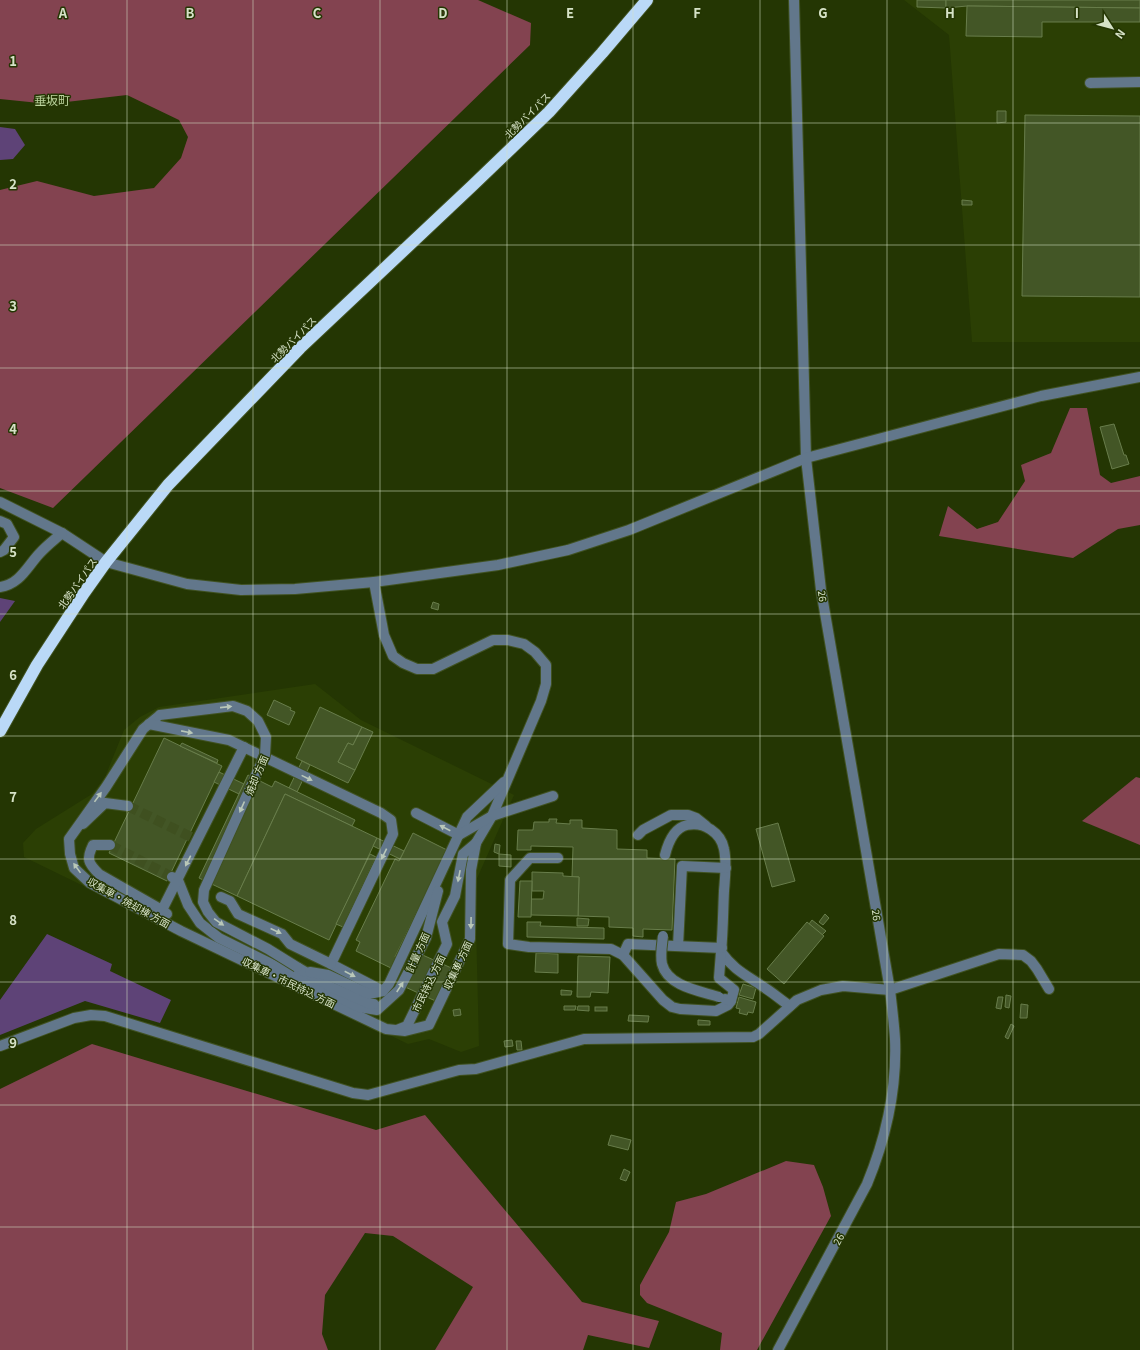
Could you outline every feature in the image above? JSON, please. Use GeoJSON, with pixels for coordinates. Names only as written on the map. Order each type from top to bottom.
{"type":"FeatureCollection","features":[{"type":"Feature","properties":{"kind":"highway","name":"北勢バイパス"},"geometry":{"type":"LineString","coordinates":[[0,731],[37,664],[84,593],[106,562],[168,485],[300,348],[549,112],[647,0]]}},
{"type":"Feature","properties":{"kind":"street","name":"26"},"geometry":{"type":"LineString","coordinates":[[778,1350],[865,1189],[878,1158],[888,1115],[895,1073],[895,1040],[890,990],[822,590],[806,458],[794,0]]}},
{"type":"Feature","properties":{"kind":"street"},"geometry":{"type":"LineString","coordinates":[[1090,83],[1140,82]]}},
{"type":"Feature","properties":{"kind":"street"},"geometry":{"type":"LineString","coordinates":[[0,502],[62,533],[106,562],[187,584],[241,590],[295,589],[374,582],[498,565],[568,550],[630,530],[806,458],[1041,396],[1140,377]]}},
{"type":"Feature","properties":{"kind":"street"},"geometry":{"type":"LineString","coordinates":[[0,521],[7,524],[14,537],[4,550],[0,552]]}},
{"type":"Feature","properties":{"kind":"street"},"geometry":{"type":"LineString","coordinates":[[0,587],[8,586],[19,579],[40,552],[62,533]]}},
{"type":"Feature","properties":{"kind":"street"},"geometry":{"type":"LineString","coordinates":[[374,582],[384,635],[393,656],[403,663],[417,669],[433,669],[493,640],[508,640],[524,644],[535,652],[546,665],[546,684],[541,701],[492,816],[476,843]]}},
{"type":"Feature","properties":{"kind":"street","name":"焼却 方面"},"geometry":{"type":"LineString","coordinates":[[77,829],[143,729],[160,715],[232,706],[247,711],[258,721],[266,737],[266,755],[204,890],[203,902],[208,912],[216,922],[268,949],[301,969]]}},
{"type":"Feature","properties":{"kind":"street"},"geometry":{"type":"LineString","coordinates":[[149,724],[229,740],[381,813],[391,820],[393,834],[331,964]]}},
{"type":"Feature","properties":{"kind":"street"},"geometry":{"type":"LineString","coordinates":[[110,845],[93,845],[88,856],[90,866],[99,874],[160,914],[175,878],[194,839],[244,747]]}},
{"type":"Feature","properties":{"kind":"street"},"geometry":{"type":"LineString","coordinates":[[301,969],[328,974],[369,994],[383,991],[389,984],[467,817],[507,778]]}},
{"type":"Feature","properties":{"kind":"street"},"geometry":{"type":"LineString","coordinates":[[459,835],[492,816],[553,796]]}},
{"type":"Feature","properties":{"kind":"street"},"geometry":{"type":"LineString","coordinates":[[77,829],[105,803],[128,806]]}},
{"type":"Feature","properties":{"kind":"street"},"geometry":{"type":"LineString","coordinates":[[416,813],[459,835]]}},
{"type":"Feature","properties":{"kind":"street"},"geometry":{"type":"LineString","coordinates":[[558,858],[530,858],[510,880],[508,944],[530,947],[611,949],[623,955],[663,1000],[672,1006],[680,1009],[716,1011],[728,1006],[734,990],[719,978],[726,868],[724,848],[720,838],[714,831],[696,818],[688,815],[671,815],[638,834]]}},
{"type":"Feature","properties":{"kind":"street"},"geometry":{"type":"LineString","coordinates":[[665,855],[668,844],[673,835],[680,829],[687,825],[707,827]]}},
{"type":"Feature","properties":{"kind":"street","name":"収集車・焼却棟 方面"},"geometry":{"type":"LineString","coordinates":[[77,829],[69,839],[70,854],[74,868],[90,883],[160,914],[182,931]]}},
{"type":"Feature","properties":{"kind":"street","name":"収集車 方面"},"geometry":{"type":"LineString","coordinates":[[397,1030],[405,1031],[429,1025],[470,939],[471,870],[476,843]]}},
{"type":"Feature","properties":{"kind":"street","name":"市民持込 方面"},"geometry":{"type":"LineString","coordinates":[[397,1030],[407,1026],[447,944],[442,922],[455,896],[463,854],[476,843]]}},
{"type":"Feature","properties":{"kind":"street"},"geometry":{"type":"LineString","coordinates":[[678,946],[682,866],[726,868]]}},
{"type":"Feature","properties":{"kind":"street","name":"計量 方面"},"geometry":{"type":"LineString","coordinates":[[383,1005],[399,990],[426,938],[443,868]]}},
{"type":"Feature","properties":{"kind":"street"},"geometry":{"type":"LineString","coordinates":[[175,878],[188,905],[200,923],[220,938],[359,1007],[377,1010],[383,1005]]}},
{"type":"Feature","properties":{"kind":"street"},"geometry":{"type":"LineString","coordinates":[[221,897],[230,901],[238,914],[282,934],[290,944],[383,991]]}},
{"type":"Feature","properties":{"kind":"street","name":"収集車・市民持込 方面"},"geometry":{"type":"LineString","coordinates":[[182,931],[386,1029],[397,1030]]}},
{"type":"Feature","properties":{"kind":"street"},"geometry":{"type":"LineString","coordinates":[[663,936],[662,964],[667,973],[674,980],[682,985],[731,1001]]}},
{"type":"Feature","properties":{"kind":"street"},"geometry":{"type":"LineString","coordinates":[[623,955],[628,944],[678,946],[721,950]]}},
{"type":"Feature","properties":{"kind":"street"},"geometry":{"type":"LineString","coordinates":[[721,950],[727,960],[742,974],[763,986],[790,1006]]}},
{"type":"Feature","properties":{"kind":"street"},"geometry":{"type":"LineString","coordinates":[[0,1046],[74,1018],[105,1016],[353,1093],[368,1095],[459,1070],[476,1069],[584,1039],[753,1037],[759,1034],[797,1000],[821,990],[843,986],[890,990],[999,954],[1023,955],[1031,961],[1037,969],[1049,990]]}},
{"type":"Feature","properties":{"kind":"street"},"geometry":{"type":"LineString","coordinates":[[301,969],[332,987],[370,1004],[383,1005]]}},
{"type":"Feature","properties":{"kind":"shaded area"},"geometry":{"type":"Polygon","coordinates":[[[0,0],[478,0],[531,23],[530,45],[53,508],[0,488],[0,190],[37,181],[94,196],[154,188],[181,158],[188,137],[179,120],[127,95],[49,104],[0,99],[0,0]]]}},
{"type":"Feature","properties":{"kind":"shaded area"},"geometry":{"type":"Polygon","coordinates":[[[904,0],[1140,0],[1140,342],[972,342],[949,35],[904,0]]]}},
{"type":"Feature","properties":{"kind":"shaded area"},"geometry":{"type":"Polygon","coordinates":[[[0,127],[15,129],[25,145],[13,159],[0,160],[0,127]]]}},
{"type":"Feature","properties":{"kind":"shaded area"},"geometry":{"type":"Polygon","coordinates":[[[1070,408],[1087,408],[1100,475],[1111,483],[1140,476],[1140,525],[1118,529],[1073,558],[939,536],[948,506],[977,529],[998,522],[1025,481],[1021,465],[1051,453],[1070,408]]]}},
{"type":"Feature","properties":{"kind":"shaded area"},"geometry":{"type":"Polygon","coordinates":[[[0,598],[15,601],[0,622],[0,598]]]}},
{"type":"Feature","properties":{"kind":"shaded area"},"geometry":{"type":"Polygon","coordinates":[[[315,684],[361,720],[514,795],[475,883],[479,1046],[461,1052],[429,1039],[408,1044],[24,857],[23,843],[36,829],[92,794],[105,777],[124,730],[140,717],[159,707],[315,684]]]}},
{"type":"Feature","properties":{"kind":"shaded area"},"geometry":{"type":"Polygon","coordinates":[[[1136,777],[1140,778],[1140,845],[1082,821],[1136,777]]]}},
{"type":"Feature","properties":{"kind":"shaded area"},"geometry":{"type":"Polygon","coordinates":[[[47,934],[112,964],[110,971],[171,1000],[160,1023],[85,1001],[0,1035],[0,1000],[47,934]]]}},
{"type":"Feature","properties":{"kind":"shaded area"},"geometry":{"type":"Polygon","coordinates":[[[92,1044],[376,1130],[425,1115],[582,1302],[659,1321],[649,1348],[588,1335],[583,1350],[435,1350],[473,1287],[393,1236],[365,1233],[325,1295],[322,1334],[328,1350],[0,1350],[0,1089],[92,1044]]]}},
{"type":"Feature","properties":{"kind":"shaded area"},"geometry":{"type":"Polygon","coordinates":[[[786,1161],[814,1165],[823,1187],[831,1216],[757,1350],[720,1350],[722,1333],[647,1303],[640,1295],[640,1285],[669,1232],[676,1202],[706,1194],[786,1161]]]}},
{"type":"Feature","properties":{"kind":"building"},"geometry":{"type":"Polygon","coordinates":[[[917,0],[946,0],[946,8],[917,7],[917,0]]]}},
{"type":"Feature","properties":{"kind":"building"},"geometry":{"type":"Polygon","coordinates":[[[946,0],[1140,0],[1140,8],[967,6],[946,8],[946,0]]]}},
{"type":"Feature","properties":{"kind":"building"},"geometry":{"type":"Polygon","coordinates":[[[967,6],[1140,8],[1140,22],[1042,22],[1042,37],[966,36],[967,6]]]}},
{"type":"Feature","properties":{"kind":"building"},"geometry":{"type":"Polygon","coordinates":[[[997,111],[1006,111],[1006,122],[997,123],[997,111]]]}},
{"type":"Feature","properties":{"kind":"building"},"geometry":{"type":"Polygon","coordinates":[[[1025,115],[1140,116],[1140,297],[1022,296],[1025,115]]]}},
{"type":"Feature","properties":{"kind":"building"},"geometry":{"type":"Polygon","coordinates":[[[962,200],[972,201],[972,205],[962,205],[962,200]]]}},
{"type":"Feature","properties":{"kind":"building"},"geometry":{"type":"Polygon","coordinates":[[[1114,424],[1124,455],[1126,455],[1129,464],[1112,469],[1100,427],[1114,424]]]}},
{"type":"Feature","properties":{"kind":"building"},"geometry":{"type":"Polygon","coordinates":[[[433,602],[439,604],[438,610],[431,608],[433,602]]]}},
{"type":"Feature","properties":{"kind":"building"},"geometry":{"type":"Polygon","coordinates":[[[274,700],[291,708],[290,710],[295,712],[289,725],[267,715],[274,700]]]}},
{"type":"Feature","properties":{"kind":"building"},"geometry":{"type":"Polygon","coordinates":[[[320,707],[362,727],[353,745],[348,743],[338,762],[355,770],[348,783],[296,758],[320,707]]]}},
{"type":"Feature","properties":{"kind":"building"},"geometry":{"type":"Polygon","coordinates":[[[362,727],[373,732],[355,770],[338,762],[348,743],[353,745],[362,727]]]}},
{"type":"Feature","properties":{"kind":"building"},"geometry":{"type":"Polygon","coordinates":[[[164,738],[222,766],[167,881],[109,853],[164,738]]]}},
{"type":"Feature","properties":{"kind":"building"},"geometry":{"type":"Polygon","coordinates":[[[182,743],[218,760],[217,763],[180,746],[182,743]]]}},
{"type":"Feature","properties":{"kind":"building"},"geometry":{"type":"Polygon","coordinates":[[[302,761],[310,765],[297,792],[289,788],[302,761]]]}},
{"type":"Feature","properties":{"kind":"building"},"geometry":{"type":"Polygon","coordinates":[[[219,772],[244,784],[239,794],[214,782],[219,772]]]}},
{"type":"Feature","properties":{"kind":"building"},"geometry":{"type":"Polygon","coordinates":[[[248,775],[272,787],[275,781],[355,820],[352,826],[285,794],[237,896],[199,878],[248,775]]]}},
{"type":"Feature","properties":{"kind":"building"},"geometry":{"type":"Polygon","coordinates":[[[285,794],[377,838],[329,940],[237,896],[285,794]]]}},
{"type":"Feature","properties":{"kind":"building"},"geometry":{"type":"Polygon","coordinates":[[[549,819],[557,819],[556,823],[570,824],[570,820],[582,820],[582,828],[617,830],[617,849],[647,850],[647,858],[675,859],[672,930],[643,929],[643,937],[633,936],[633,928],[609,927],[609,917],[578,916],[579,877],[572,877],[573,847],[531,846],[531,850],[517,850],[518,830],[533,830],[534,822],[549,822],[549,819]]]}},
{"type":"Feature","properties":{"kind":"building"},"geometry":{"type":"Polygon","coordinates":[[[778,823],[795,881],[772,887],[756,829],[778,823]]]}},
{"type":"Feature","properties":{"kind":"building"},"geometry":{"type":"Polygon","coordinates":[[[413,833],[449,851],[433,879],[395,957],[398,958],[393,969],[356,951],[360,942],[356,940],[395,859],[399,861],[413,833]]]}},
{"type":"Feature","properties":{"kind":"building"},"geometry":{"type":"Polygon","coordinates":[[[377,838],[404,851],[400,859],[373,846],[377,838]]]}},
{"type":"Feature","properties":{"kind":"building"},"geometry":{"type":"Polygon","coordinates":[[[495,844],[500,845],[499,854],[494,852],[495,844]]]}},
{"type":"Feature","properties":{"kind":"building"},"geometry":{"type":"Polygon","coordinates":[[[370,854],[376,857],[343,927],[336,924],[370,854]]]}},
{"type":"Feature","properties":{"kind":"building"},"geometry":{"type":"Polygon","coordinates":[[[499,854],[511,855],[511,867],[499,866],[499,854]]]}},
{"type":"Feature","properties":{"kind":"building"},"geometry":{"type":"Polygon","coordinates":[[[532,872],[563,873],[563,876],[579,877],[578,916],[531,915],[531,899],[543,899],[544,891],[532,891],[532,872]]]}},
{"type":"Feature","properties":{"kind":"building"},"geometry":{"type":"Polygon","coordinates":[[[520,881],[532,881],[531,917],[518,917],[520,881]]]}},
{"type":"Feature","properties":{"kind":"building"},"geometry":{"type":"Polygon","coordinates":[[[825,914],[829,918],[823,925],[819,922],[825,914]]]}},
{"type":"Feature","properties":{"kind":"building"},"geometry":{"type":"Polygon","coordinates":[[[577,918],[589,919],[588,926],[577,926],[577,918]]]}},
{"type":"Feature","properties":{"kind":"building"},"geometry":{"type":"Polygon","coordinates":[[[812,920],[826,931],[822,935],[809,924],[812,920]]]}},
{"type":"Feature","properties":{"kind":"building"},"geometry":{"type":"Polygon","coordinates":[[[527,922],[541,922],[540,926],[604,928],[604,939],[527,937],[527,922]]]}},
{"type":"Feature","properties":{"kind":"building"},"geometry":{"type":"Polygon","coordinates":[[[807,922],[824,936],[784,984],[767,969],[807,922]]]}},
{"type":"Feature","properties":{"kind":"building"},"geometry":{"type":"Polygon","coordinates":[[[416,952],[458,971],[442,1004],[401,985],[416,952]]]}},
{"type":"Feature","properties":{"kind":"building"},"geometry":{"type":"Polygon","coordinates":[[[536,953],[558,954],[558,973],[535,972],[536,953]]]}},
{"type":"Feature","properties":{"kind":"building"},"geometry":{"type":"Polygon","coordinates":[[[578,956],[610,957],[608,993],[591,992],[590,997],[577,997],[578,956]]]}},
{"type":"Feature","properties":{"kind":"building"},"geometry":{"type":"Polygon","coordinates":[[[743,984],[756,988],[753,999],[739,995],[743,984]]]}},
{"type":"Feature","properties":{"kind":"building"},"geometry":{"type":"Polygon","coordinates":[[[561,990],[572,991],[571,995],[561,995],[561,990]]]}},
{"type":"Feature","properties":{"kind":"building"},"geometry":{"type":"Polygon","coordinates":[[[1006,995],[1011,996],[1009,1008],[1005,1007],[1006,995]]]}},
{"type":"Feature","properties":{"kind":"building"},"geometry":{"type":"Polygon","coordinates":[[[739,997],[756,1002],[753,1013],[748,1012],[747,1015],[739,1013],[740,1009],[736,1008],[739,997]]]}},
{"type":"Feature","properties":{"kind":"building"},"geometry":{"type":"Polygon","coordinates":[[[998,997],[1003,997],[1001,1009],[996,1008],[998,997]]]}},
{"type":"Feature","properties":{"kind":"building"},"geometry":{"type":"Polygon","coordinates":[[[1021,1004],[1028,1005],[1027,1018],[1020,1018],[1021,1004]]]}},
{"type":"Feature","properties":{"kind":"building"},"geometry":{"type":"Polygon","coordinates":[[[564,1006],[576,1006],[575,1010],[564,1010],[564,1006]]]}},
{"type":"Feature","properties":{"kind":"building"},"geometry":{"type":"Polygon","coordinates":[[[578,1006],[589,1006],[589,1011],[577,1010],[578,1006]]]}},
{"type":"Feature","properties":{"kind":"building"},"geometry":{"type":"Polygon","coordinates":[[[595,1007],[607,1007],[607,1011],[595,1011],[595,1007]]]}},
{"type":"Feature","properties":{"kind":"building"},"geometry":{"type":"Polygon","coordinates":[[[460,1009],[461,1015],[454,1016],[453,1010],[460,1009]]]}},
{"type":"Feature","properties":{"kind":"building"},"geometry":{"type":"Polygon","coordinates":[[[629,1015],[649,1016],[648,1022],[628,1021],[629,1015]]]}},
{"type":"Feature","properties":{"kind":"building"},"geometry":{"type":"Polygon","coordinates":[[[698,1020],[710,1021],[710,1025],[698,1025],[698,1020]]]}},
{"type":"Feature","properties":{"kind":"building"},"geometry":{"type":"Polygon","coordinates":[[[1011,1024],[1014,1026],[1008,1039],[1005,1037],[1011,1024]]]}},
{"type":"Feature","properties":{"kind":"building"},"geometry":{"type":"Polygon","coordinates":[[[512,1040],[513,1046],[505,1047],[504,1041],[512,1040]]]}},
{"type":"Feature","properties":{"kind":"building"},"geometry":{"type":"Polygon","coordinates":[[[516,1041],[521,1041],[522,1050],[517,1050],[516,1041]]]}},
{"type":"Feature","properties":{"kind":"building"},"geometry":{"type":"Polygon","coordinates":[[[611,1135],[631,1140],[628,1150],[608,1145],[611,1135]]]}},
{"type":"Feature","properties":{"kind":"building"},"geometry":{"type":"Polygon","coordinates":[[[624,1169],[630,1172],[626,1181],[620,1179],[624,1169]]]}},
{"type":"Feature","properties":{"kind":"tunnel"},"geometry":{"type":"LineString","coordinates":[[128,806],[191,837]]}},
{"type":"Feature","properties":{"kind":"tunnel"},"geometry":{"type":"LineString","coordinates":[[110,845],[172,877]]}},
{"type":"Feature","properties":{"kind":"district","name":"垂坂町"},"geometry":{"type":"Point","coordinates":[52,99]}}]}
